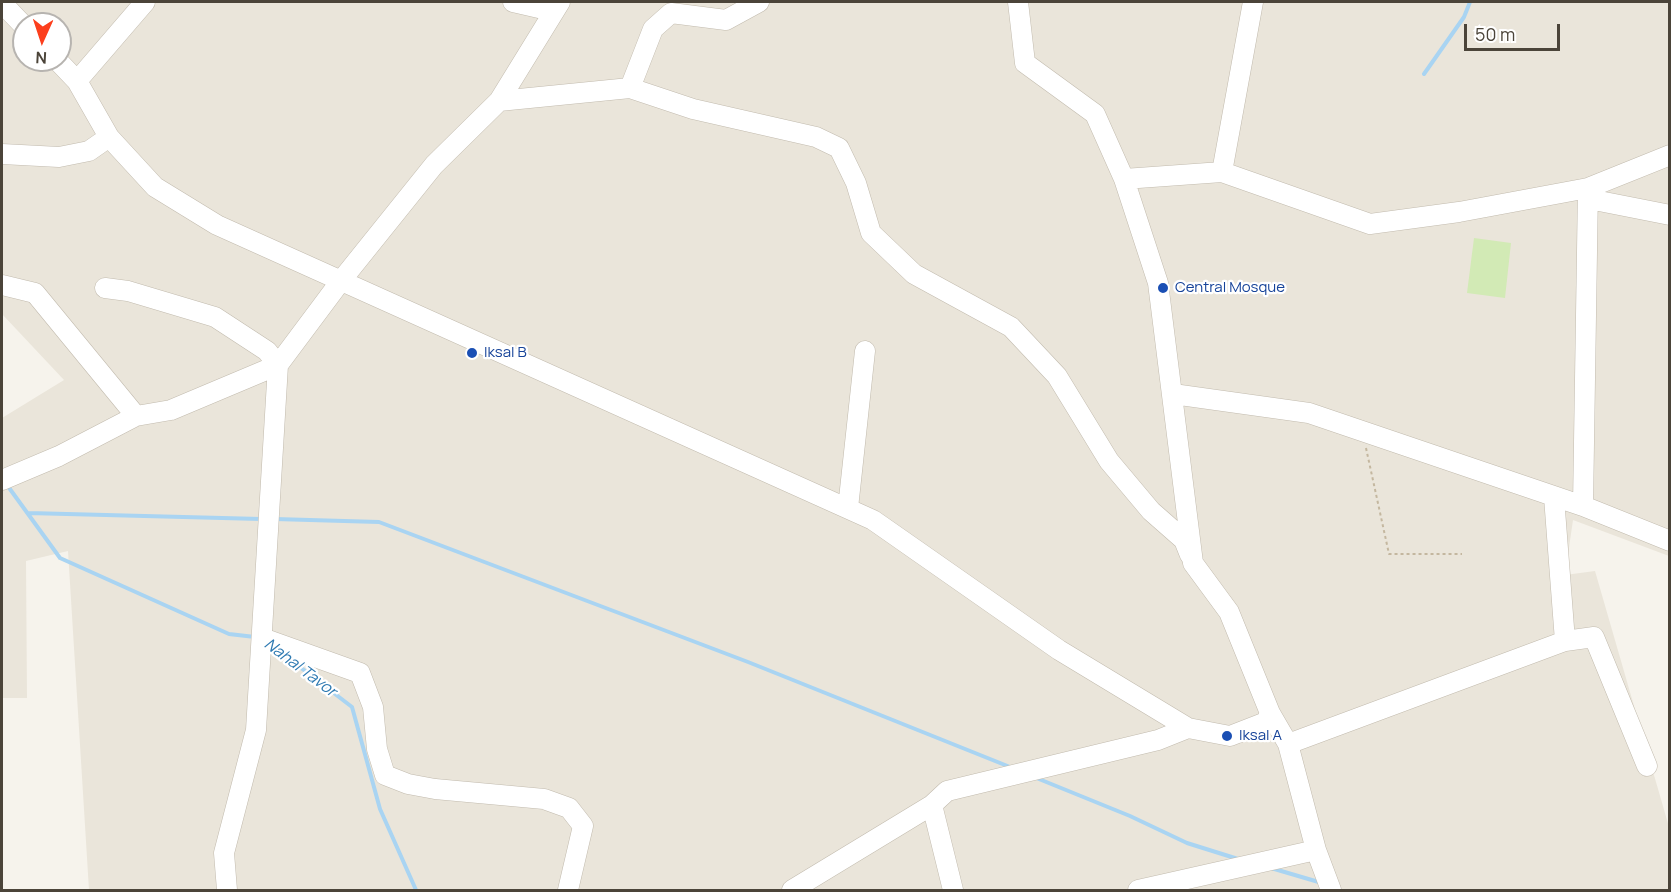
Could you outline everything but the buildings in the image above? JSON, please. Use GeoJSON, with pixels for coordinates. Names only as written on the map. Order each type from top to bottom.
{"type":"FeatureCollection","features":[{"type":"Feature","properties":{"kind":"street"},"geometry":{"type":"LineString","coordinates":[[77,81],[145,2]]}},
{"type":"Feature","properties":{"kind":"street"},"geometry":{"type":"LineString","coordinates":[[2,480],[59,456],[136,416],[171,410],[278,366],[340,282],[434,165],[499,101],[556,6],[513,2]]}},
{"type":"Feature","properties":{"kind":"street"},"geometry":{"type":"LineString","coordinates":[[630,88],[653,29],[671,13],[726,20],[759,2]]}},
{"type":"Feature","properties":{"kind":"street"},"geometry":{"type":"LineString","coordinates":[[1018,2],[1025,63],[1095,114],[1124,179],[1158,283],[1193,563]]}},
{"type":"Feature","properties":{"kind":"street"},"geometry":{"type":"LineString","coordinates":[[1222,172],[1253,2]]}},
{"type":"Feature","properties":{"kind":"street"},"geometry":{"type":"LineString","coordinates":[[68,72],[77,81],[109,137],[155,187],[217,225],[873,520],[1059,650],[1188,728],[1230,736],[1266,722],[1270,713]]}},
{"type":"Feature","properties":{"kind":"street"},"geometry":{"type":"LineString","coordinates":[[499,101],[630,88],[693,109],[816,137],[839,148],[856,183],[871,233],[914,274],[1011,327],[1056,376],[1109,460],[1151,511],[1184,540],[1193,563],[1229,612],[1270,713],[1288,744],[1316,850],[1331,891]]}},
{"type":"Feature","properties":{"kind":"street"},"geometry":{"type":"LineString","coordinates":[[2,154],[59,157],[89,151],[109,137]]}},
{"type":"Feature","properties":{"kind":"street"},"geometry":{"type":"LineString","coordinates":[[1124,179],[1222,172],[1370,224],[1589,193],[1670,155]]}},
{"type":"Feature","properties":{"kind":"street"},"geometry":{"type":"LineString","coordinates":[[1589,193],[1670,215]]}},
{"type":"Feature","properties":{"kind":"street"},"geometry":{"type":"LineString","coordinates":[[1583,506],[1589,193]]}},
{"type":"Feature","properties":{"kind":"street"},"geometry":{"type":"LineString","coordinates":[[2,285],[35,293],[136,416]]}},
{"type":"Feature","properties":{"kind":"street"},"geometry":{"type":"LineString","coordinates":[[105,288],[128,291],[215,317],[267,351],[278,366],[256,730],[224,853],[227,891]]}},
{"type":"Feature","properties":{"kind":"street"},"geometry":{"type":"LineString","coordinates":[[848,508],[865,351]]}},
{"type":"Feature","properties":{"kind":"street"},"geometry":{"type":"LineString","coordinates":[[1173,394],[1309,413],[1583,506],[1670,541]]}},
{"type":"Feature","properties":{"kind":"street"},"geometry":{"type":"LineString","coordinates":[[1554,496],[1565,641]]}},
{"type":"Feature","properties":{"kind":"street"},"geometry":{"type":"LineString","coordinates":[[1288,744],[1565,641],[1594,637],[1647,766]]}},
{"type":"Feature","properties":{"kind":"street"},"geometry":{"type":"LineString","coordinates":[[262,638],[360,673],[373,707],[377,749],[385,775],[408,784],[435,789],[544,799],[569,808],[583,826],[568,891]]}},
{"type":"Feature","properties":{"kind":"street"},"geometry":{"type":"LineString","coordinates":[[792,891],[932,805],[947,791],[1158,740],[1188,728]]}},
{"type":"Feature","properties":{"kind":"street"},"geometry":{"type":"LineString","coordinates":[[932,805],[953,891]]}},
{"type":"Feature","properties":{"kind":"street"},"geometry":{"type":"LineString","coordinates":[[1138,891],[1316,850]]}},
{"type":"Feature","properties":{"kind":"path"},"geometry":{"type":"LineString","coordinates":[[1363,431],[1389,554],[1462,554]]}},
{"type":"Feature","properties":{"kind":"shaded area"},"geometry":{"type":"Polygon","coordinates":[[[2,2],[1669,2],[1669,556],[1573,520],[1565,575],[1595,571],[1669,827],[1669,890],[89,890],[68,551],[26,561],[27,698],[2,698],[2,418],[64,380],[2,314],[2,2]]]}},
{"type":"Feature","properties":{"kind":"green space"},"geometry":{"type":"Polygon","coordinates":[[[1474,238],[1511,243],[1505,298],[1467,293],[1474,238]]]}},
{"type":"Feature","properties":{"kind":"waterway"},"geometry":{"type":"LineString","coordinates":[[1424,74],[1464,17],[1470,2]]}},
{"type":"Feature","properties":{"kind":"waterway","name":"Nahal Tavor"},"geometry":{"type":"LineString","coordinates":[[7,485],[60,558],[229,634],[255,637]]}},
{"type":"Feature","properties":{"kind":"waterway"},"geometry":{"type":"LineString","coordinates":[[28,513],[261,519]]}},
{"type":"Feature","properties":{"kind":"waterway"},"geometry":{"type":"LineString","coordinates":[[275,519],[379,522],[748,662],[1010,767]]}},
{"type":"Feature","properties":{"kind":"waterway","name":"Nahal Tavor"},"geometry":{"type":"LineString","coordinates":[[283,654],[352,707],[380,809],[416,890]]}},
{"type":"Feature","properties":{"kind":"waterway"},"geometry":{"type":"LineString","coordinates":[[1034,777],[1130,816],[1187,843],[1238,859]]}},
{"type":"Feature","properties":{"kind":"waterway"},"geometry":{"type":"LineString","coordinates":[[1271,868],[1322,883]]}},
{"type":"Feature","properties":{"kind":"place","name":"Central Mosque"},"geometry":{"type":"Point","coordinates":[1163,288]}},
{"type":"Feature","properties":{"kind":"place","name":"Iksal B"},"geometry":{"type":"Point","coordinates":[472,353]}},
{"type":"Feature","properties":{"kind":"place","name":"Iksal A"},"geometry":{"type":"Point","coordinates":[1227,736]}}]}
